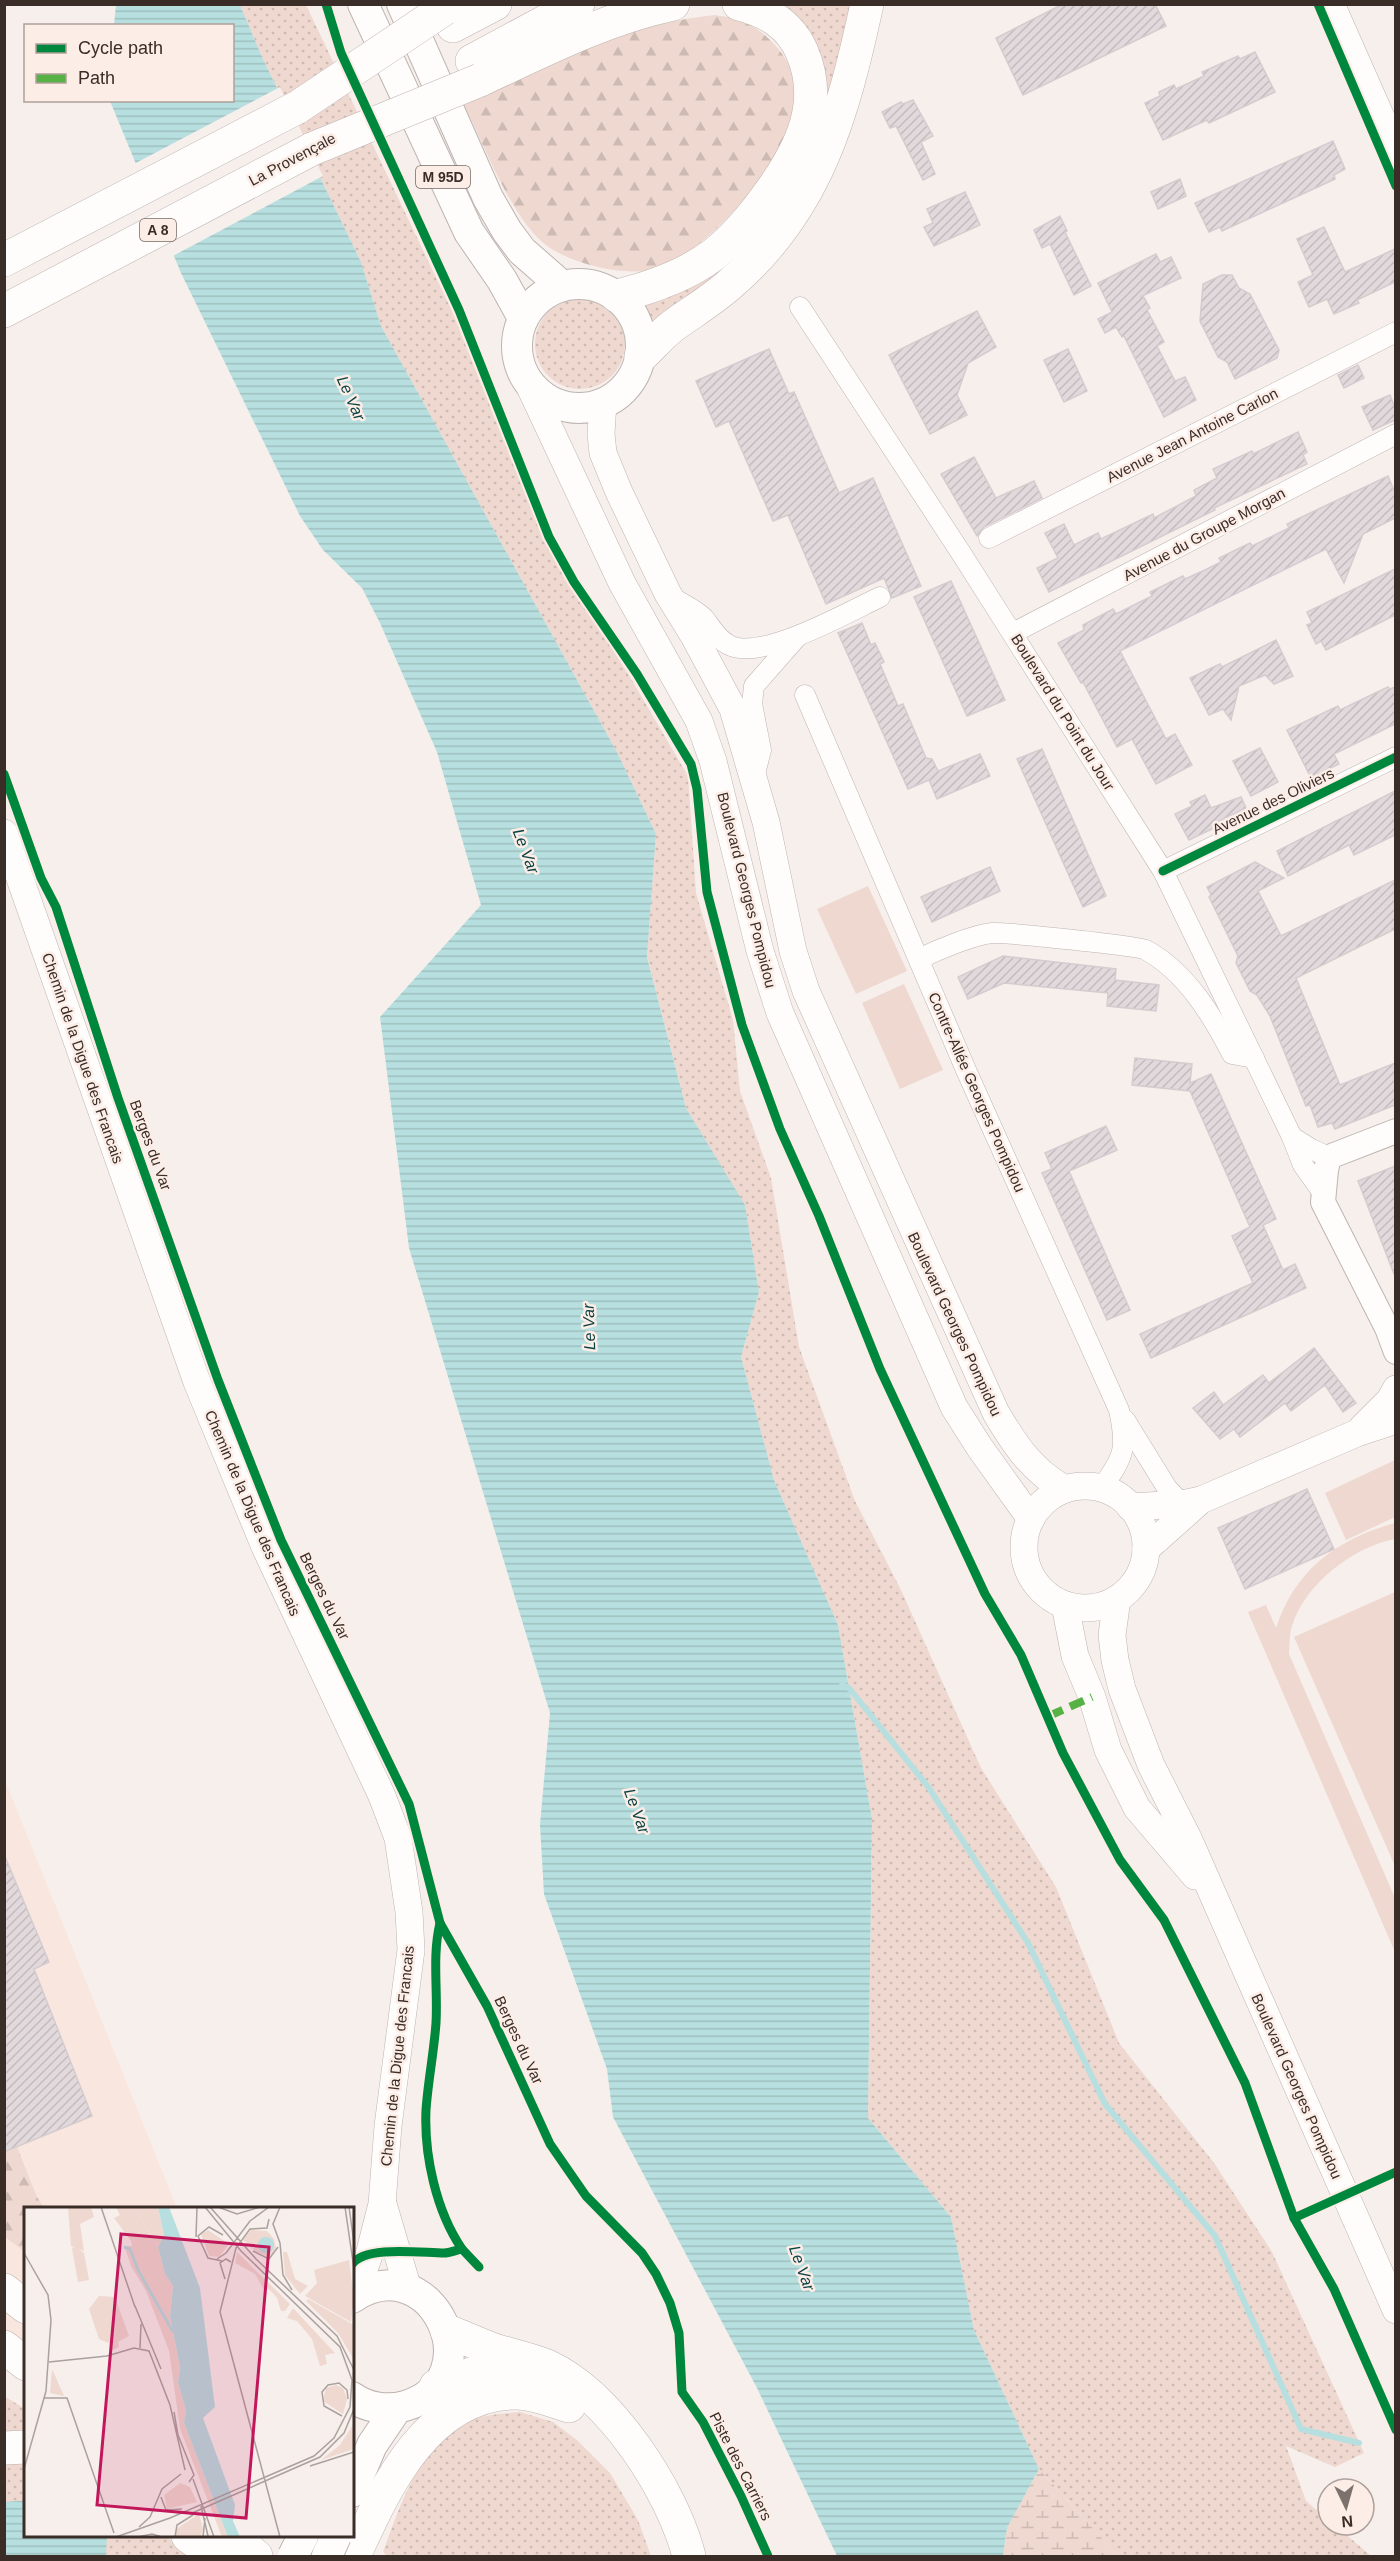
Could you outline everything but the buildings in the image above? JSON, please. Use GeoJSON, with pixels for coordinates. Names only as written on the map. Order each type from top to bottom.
{"type":"FeatureCollection","features":[{"type":"Feature","properties":{"kind":"highway"},"geometry":{"type":"LineString","coordinates":[[4,260],[298,107],[450,13],[495,4]]}},
{"type":"Feature","properties":{"kind":"highway"},"geometry":{"type":"LineString","coordinates":[[476,71],[578,4]]}},
{"type":"Feature","properties":{"kind":"highway"},"geometry":{"type":"LineString","coordinates":[[476,71],[545,49],[649,9],[673,4]]}},
{"type":"Feature","properties":{"kind":"highway"},"geometry":{"type":"LineString","coordinates":[[617,296],[677,276],[713,255],[739,231],[761,205],[801,143],[811,109],[812,93],[810,75],[799,45],[790,31],[776,19],[757,8],[739,4]]}},
{"type":"Feature","properties":{"kind":"highway"},"geometry":{"type":"LineString","coordinates":[[641,356],[671,327],[729,285],[747,268],[781,232],[803,199],[817,175],[838,123],[867,4]]}},
{"type":"Feature","properties":{"kind":"highway","name":"La Provençale"},"geometry":{"type":"LineString","coordinates":[[4,311],[312,149],[476,71]]}},
{"type":"Feature","properties":{"kind":"highway"},"geometry":{"type":"LineString","coordinates":[[4,2290],[24,2305]]}},
{"type":"Feature","properties":{"kind":"highway"},"geometry":{"type":"LineString","coordinates":[[447,2331],[491,2349],[547,2367],[580,2389],[620,2426],[664,2492],[688,2556]]}},
{"type":"Feature","properties":{"kind":"highway"},"geometry":{"type":"LineString","coordinates":[[4,2347],[24,2362]]}},
{"type":"Feature","properties":{"kind":"highway"},"geometry":{"type":"LineString","coordinates":[[436,2386],[471,2374],[497,2372],[538,2384],[569,2406],[606,2437],[630,2471],[656,2513],[672,2556]]}},
{"type":"Feature","properties":{"kind":"highway"},"geometry":{"type":"LineString","coordinates":[[325,2537],[352,2556],[362,2494],[400,2466],[421,2440],[447,2415],[477,2401],[500,2394],[518,2393],[569,2406]]}},
{"type":"Feature","properties":{"kind":"highway"},"geometry":{"type":"LineString","coordinates":[[4,2448],[24,2447]]}},
{"type":"Feature","properties":{"kind":"highway"},"geometry":{"type":"LineString","coordinates":[[191,2537],[216,2556]]}},
{"type":"Feature","properties":{"kind":"highway"},"geometry":{"type":"LineString","coordinates":[[234,2537],[256,2556]]}},
{"type":"Feature","properties":{"kind":"highway"},"geometry":{"type":"LineString","coordinates":[[304,2537],[322,2556]]}},
{"type":"Feature","properties":{"kind":"main road","name":"M 95D"},"geometry":{"type":"LineString","coordinates":[[363,4],[469,232],[502,280],[523,318]]}},
{"type":"Feature","properties":{"kind":"main road","name":"M 95D"},"geometry":{"type":"LineString","coordinates":[[402,4],[493,206],[522,251],[562,286]]}},
{"type":"Feature","properties":{"kind":"main road"},"geometry":{"type":"LineString","coordinates":[[1331,4],[1389,122],[1395,151]]}},
{"type":"Feature","properties":{"kind":"main road"},"geometry":{"type":"LineString","coordinates":[[584,284],[602,287],[617,296],[632,313],[640,334],[641,356],[634,375],[623,390],[589,407],[569,407],[551,402],[531,387],[517,357],[517,338],[523,318],[533,304],[548,291],[562,286],[584,284]]}},
{"type":"Feature","properties":{"kind":"main road","name":"Boulevard Georges Pompidou"},"geometry":{"type":"LineString","coordinates":[[531,387],[622,583],[699,721],[713,761],[760,951],[780,1013],[954,1407],[1030,1519]]}},
{"type":"Feature","properties":{"kind":"main road","name":"Boulevard Georges Pompidou"},"geometry":{"type":"LineString","coordinates":[[603,402],[601,434],[603,453],[638,534],[668,594],[694,636],[733,709],[766,822],[793,951],[815,1013],[996,1413],[1015,1447],[1030,1464],[1047,1479],[1065,1489]]}},
{"type":"Feature","properties":{"kind":"main road","name":"Chemin de la Digue des Francais"},"geometry":{"type":"LineString","coordinates":[[4,833],[197,1382],[265,1547],[382,1796],[398,1838],[409,1912],[411,1950],[388,2126],[382,2204]]}},
{"type":"Feature","properties":{"kind":"main road"},"geometry":{"type":"LineString","coordinates":[[1357,1433],[1390,1400],[1395,1389]]}},
{"type":"Feature","properties":{"kind":"main road"},"geometry":{"type":"LineString","coordinates":[[1130,1507],[1192,1502],[1357,1433],[1395,1420]]}},
{"type":"Feature","properties":{"kind":"main road"},"geometry":{"type":"LineString","coordinates":[[1089,1486],[1101,1488],[1117,1495],[1139,1519],[1146,1549],[1144,1564],[1138,1578],[1117,1599],[1092,1607],[1065,1605],[1050,1597],[1037,1586],[1028,1570],[1024,1553],[1025,1536],[1030,1519],[1051,1496],[1065,1489],[1089,1486]]}},
{"type":"Feature","properties":{"kind":"main road"},"geometry":{"type":"LineString","coordinates":[[1146,1549],[1192,1502]]}},
{"type":"Feature","properties":{"kind":"main road","name":"Boulevard Georges Pompidou"},"geometry":{"type":"LineString","coordinates":[[1117,1599],[1112,1635],[1115,1660],[1122,1689],[1151,1765],[1188,1838],[1395,2310]]}},
{"type":"Feature","properties":{"kind":"main road","name":"Boulevard Georges Pompidou"},"geometry":{"type":"LineString","coordinates":[[1065,1605],[1075,1656],[1092,1698],[1108,1750],[1137,1808],[1212,1894]]}},
{"type":"Feature","properties":{"kind":"main road"},"geometry":{"type":"LineString","coordinates":[[382,2204],[408,2289]]}},
{"type":"Feature","properties":{"kind":"main road"},"geometry":{"type":"LineString","coordinates":[[354,2297],[367,2264],[382,2204]]}},
{"type":"Feature","properties":{"kind":"main road"},"geometry":{"type":"LineString","coordinates":[[354,2297],[381,2287],[408,2289],[429,2301],[443,2320],[449,2350],[446,2369],[436,2386],[425,2397],[397,2409],[377,2408],[354,2399]]}},
{"type":"Feature","properties":{"kind":"main road"},"geometry":{"type":"LineString","coordinates":[[362,2494],[372,2445],[397,2409]]}},
{"type":"Feature","properties":{"kind":"main road"},"geometry":{"type":"LineString","coordinates":[[293,2556],[301,2537]]}},
{"type":"Feature","properties":{"kind":"main road"},"geometry":{"type":"LineString","coordinates":[[327,2556],[335,2537]]}},
{"type":"Feature","properties":{"kind":"street","name":"Boulevard du Point du Jour"},"geometry":{"type":"LineString","coordinates":[[800,307],[1013,633],[1163,871],[1292,1137],[1303,1165],[1323,1193]]}},
{"type":"Feature","properties":{"kind":"street","name":"Avenue Jean Antoine Carlon"},"geometry":{"type":"LineString","coordinates":[[989,538],[1395,332]]}},
{"type":"Feature","properties":{"kind":"street","name":"Avenue du Groupe Morgan"},"geometry":{"type":"LineString","coordinates":[[1013,633],[1395,434]]}},
{"type":"Feature","properties":{"kind":"street"},"geometry":{"type":"LineString","coordinates":[[668,594],[702,616],[715,634],[729,646],[748,650],[798,635],[880,597]]}},
{"type":"Feature","properties":{"kind":"street"},"geometry":{"type":"LineString","coordinates":[[754,780],[761,750],[752,704],[754,686],[798,635]]}},
{"type":"Feature","properties":{"kind":"street","name":"Contre-Allée Georges Pompidou"},"geometry":{"type":"LineString","coordinates":[[805,694],[966,1070],[1119,1410],[1125,1438],[1121,1456],[1101,1488]]}},
{"type":"Feature","properties":{"kind":"street","name":"Avenue des Oliviers"},"geometry":{"type":"LineString","coordinates":[[1163,871],[1395,757]]}},
{"type":"Feature","properties":{"kind":"street"},"geometry":{"type":"LineString","coordinates":[[919,959],[937,950],[992,933],[1144,949],[1174,972],[1210,1011],[1232,1054],[1254,1058]]}},
{"type":"Feature","properties":{"kind":"street"},"geometry":{"type":"LineString","coordinates":[[1292,1137],[1329,1157],[1395,1131]]}},
{"type":"Feature","properties":{"kind":"street","name":"Boulevard du Point du Jour"},"geometry":{"type":"LineString","coordinates":[[1329,1157],[1323,1202],[1387,1328],[1395,1352]]}},
{"type":"Feature","properties":{"kind":"street"},"geometry":{"type":"LineString","coordinates":[[1119,1410],[1167,1488],[1192,1502]]}},
{"type":"Feature","properties":{"kind":"shaded area"},"geometry":{"type":"Polygon","coordinates":[[[4,1778],[177,2207],[24,2207],[24,2351],[4,2358],[4,1778]]]}},
{"type":"Feature","properties":{"kind":"green space"},"geometry":{"type":"Polygon","coordinates":[[[240,5],[306,5],[452,311],[544,541],[630,677],[688,776],[696,893],[733,1020],[740,1091],[771,1178],[799,1347],[855,1501],[901,1590],[981,1768],[1056,1887],[1119,2043],[1214,2163],[1272,2252],[1364,2453],[1335,2467],[1286,2446],[1306,2501],[1316,2510],[1316,2537],[1349,2537],[1371,2556],[1118,2556],[1039,2469],[974,2330],[951,2217],[868,2118],[872,1819],[838,1625],[774,1480],[741,1357],[759,1292],[745,1206],[686,1108],[647,956],[656,834],[618,754],[381,326],[361,262],[262,57],[240,5]]]}},
{"type":"Feature","properties":{"kind":"green space"},"geometry":{"type":"Polygon","coordinates":[[[776,5],[857,5],[843,69],[776,224],[655,330],[643,301],[752,241],[828,93],[824,67],[816,46],[776,5]]]}},
{"type":"Feature","properties":{"kind":"green space"},"geometry":{"type":"Polygon","coordinates":[[[715,15],[742,20],[765,35],[774,43],[793,74],[796,100],[794,110],[783,146],[764,177],[743,202],[704,240],[675,260],[655,269],[628,271],[598,267],[569,258],[546,245],[522,218],[510,200],[464,105],[555,62],[617,37],[649,27],[715,15]]]}},
{"type":"Feature","properties":{"kind":"green space"},"geometry":{"type":"Polygon","coordinates":[[[580,299],[605,307],[617,319],[625,344],[617,369],[605,381],[580,389],[555,381],[543,369],[535,344],[543,319],[555,307],[580,299]]]}},
{"type":"Feature","properties":{"kind":"green space"},"geometry":{"type":"Polygon","coordinates":[[[868,886],[907,971],[856,994],[817,909],[868,886]]]}},
{"type":"Feature","properties":{"kind":"green space"},"geometry":{"type":"Polygon","coordinates":[[[904,984],[943,1070],[900,1089],[862,1003],[904,984]]]}},
{"type":"Feature","properties":{"kind":"green space"},"geometry":{"type":"Polygon","coordinates":[[[1395,1460],[1395,1517],[1346,1540],[1325,1493],[1395,1460]]]}},
{"type":"Feature","properties":{"kind":"green space"},"geometry":{"type":"Polygon","coordinates":[[[1395,1523],[1395,1539],[1379,1543],[1347,1559],[1319,1582],[1298,1611],[1292,1626],[1289,1654],[1395,1898],[1395,1952],[1248,1612],[1266,1605],[1276,1628],[1294,1589],[1321,1560],[1355,1538],[1395,1523]]]}},
{"type":"Feature","properties":{"kind":"green space"},"geometry":{"type":"Polygon","coordinates":[[[1395,1592],[1395,1866],[1294,1637],[1395,1592]]]}},
{"type":"Feature","properties":{"kind":"green space"},"geometry":{"type":"Polygon","coordinates":[[[17,2147],[37,2197],[43,2207],[24,2207],[24,2251],[5,2237],[5,2152],[17,2147]]]}},
{"type":"Feature","properties":{"kind":"green space"},"geometry":{"type":"Polygon","coordinates":[[[4,2396],[24,2408],[24,2432],[5,2432],[4,2396]]]}},
{"type":"Feature","properties":{"kind":"green space"},"geometry":{"type":"Polygon","coordinates":[[[520,2412],[553,2422],[578,2441],[610,2473],[638,2520],[651,2556],[387,2556],[383,2552],[404,2497],[413,2479],[435,2447],[449,2434],[472,2420],[520,2412]]]}},
{"type":"Feature","properties":{"kind":"green space"},"geometry":{"type":"Polygon","coordinates":[[[24,2462],[24,2537],[166,2537],[194,2556],[5,2556],[4,2463],[24,2462]]]}},
{"type":"Feature","properties":{"kind":"green space"},"geometry":{"type":"Polygon","coordinates":[[[1039,2469],[1118,2556],[1003,2556],[1007,2528],[1039,2469]]]}},
{"type":"Feature","properties":{"kind":"water","name":"Le Var"},"geometry":{"type":"Polygon","coordinates":[[[116,5],[240,5],[262,57],[361,262],[381,326],[618,754],[656,834],[647,957],[686,1108],[745,1205],[759,1292],[741,1357],[774,1480],[838,1625],[872,1819],[868,2118],[951,2217],[974,2330],[1039,2469],[1007,2528],[1003,2556],[837,2556],[757,2388],[613,2117],[607,2069],[544,1894],[540,1825],[550,1713],[409,1248],[380,1017],[481,905],[437,752],[380,623],[362,588],[323,550],[300,516],[181,273],[110,102],[234,102],[234,24],[114,24],[116,5]]]}},
{"type":"Feature","properties":{"kind":"water"},"geometry":{"type":"Polygon","coordinates":[[[24,2501],[24,2537],[107,2537],[106,2556],[5,2556],[5,2502],[24,2501]]]}},
{"type":"Feature","properties":{"kind":"pier"},"geometry":{"type":"Polygon","coordinates":[[[280,87],[323,176],[171,257],[132,165],[280,87]]]}},
{"type":"Feature","properties":{"kind":"waterway"},"geometry":{"type":"LineString","coordinates":[[842,1685],[849,1688],[929,1788],[1028,1943],[1105,2104],[1215,2236],[1301,2429],[1359,2443]]}},
{"type":"Feature","properties":{"kind":"marked path"},"geometry":{"type":"LineString","coordinates":[[1049,1716],[1092,1697]]}},
{"type":"Feature","properties":{"kind":"cycle path"},"geometry":{"type":"LineString","coordinates":[[326,4],[341,53],[459,310],[549,537],[574,582],[637,674],[691,764],[697,789],[707,892],[742,1025],[780,1129],[819,1216],[880,1369],[985,1594],[1021,1655],[1063,1753],[1120,1860],[1164,1920],[1245,2083],[1294,2218],[1334,2289],[1396,2430]]}},
{"type":"Feature","properties":{"kind":"cycle path"},"geometry":{"type":"LineString","coordinates":[[1318,4],[1396,186]]}},
{"type":"Feature","properties":{"kind":"cycle path"},"geometry":{"type":"LineString","coordinates":[[1163,871],[1396,757]]}},
{"type":"Feature","properties":{"kind":"cycle path","name":"Berges du Var"},"geometry":{"type":"LineString","coordinates":[[4,774],[41,878],[56,907],[118,1098],[218,1380],[281,1540],[409,1804],[440,1923],[487,2006],[550,2144],[586,2196],[642,2253],[656,2274],[670,2303],[679,2333],[682,2392],[703,2422],[741,2496],[768,2556]]}},
{"type":"Feature","properties":{"kind":"cycle path"},"geometry":{"type":"LineString","coordinates":[[440,1923],[436,1960],[436,2023],[426,2110],[427,2145],[434,2182],[445,2218],[462,2249]]}},
{"type":"Feature","properties":{"kind":"cycle path"},"geometry":{"type":"LineString","coordinates":[[1294,2218],[1396,2172]]}},
{"type":"Feature","properties":{"kind":"cycle path"},"geometry":{"type":"LineString","coordinates":[[354,2262],[369,2254],[381,2252],[448,2253],[462,2249],[479,2267]]}}]}
